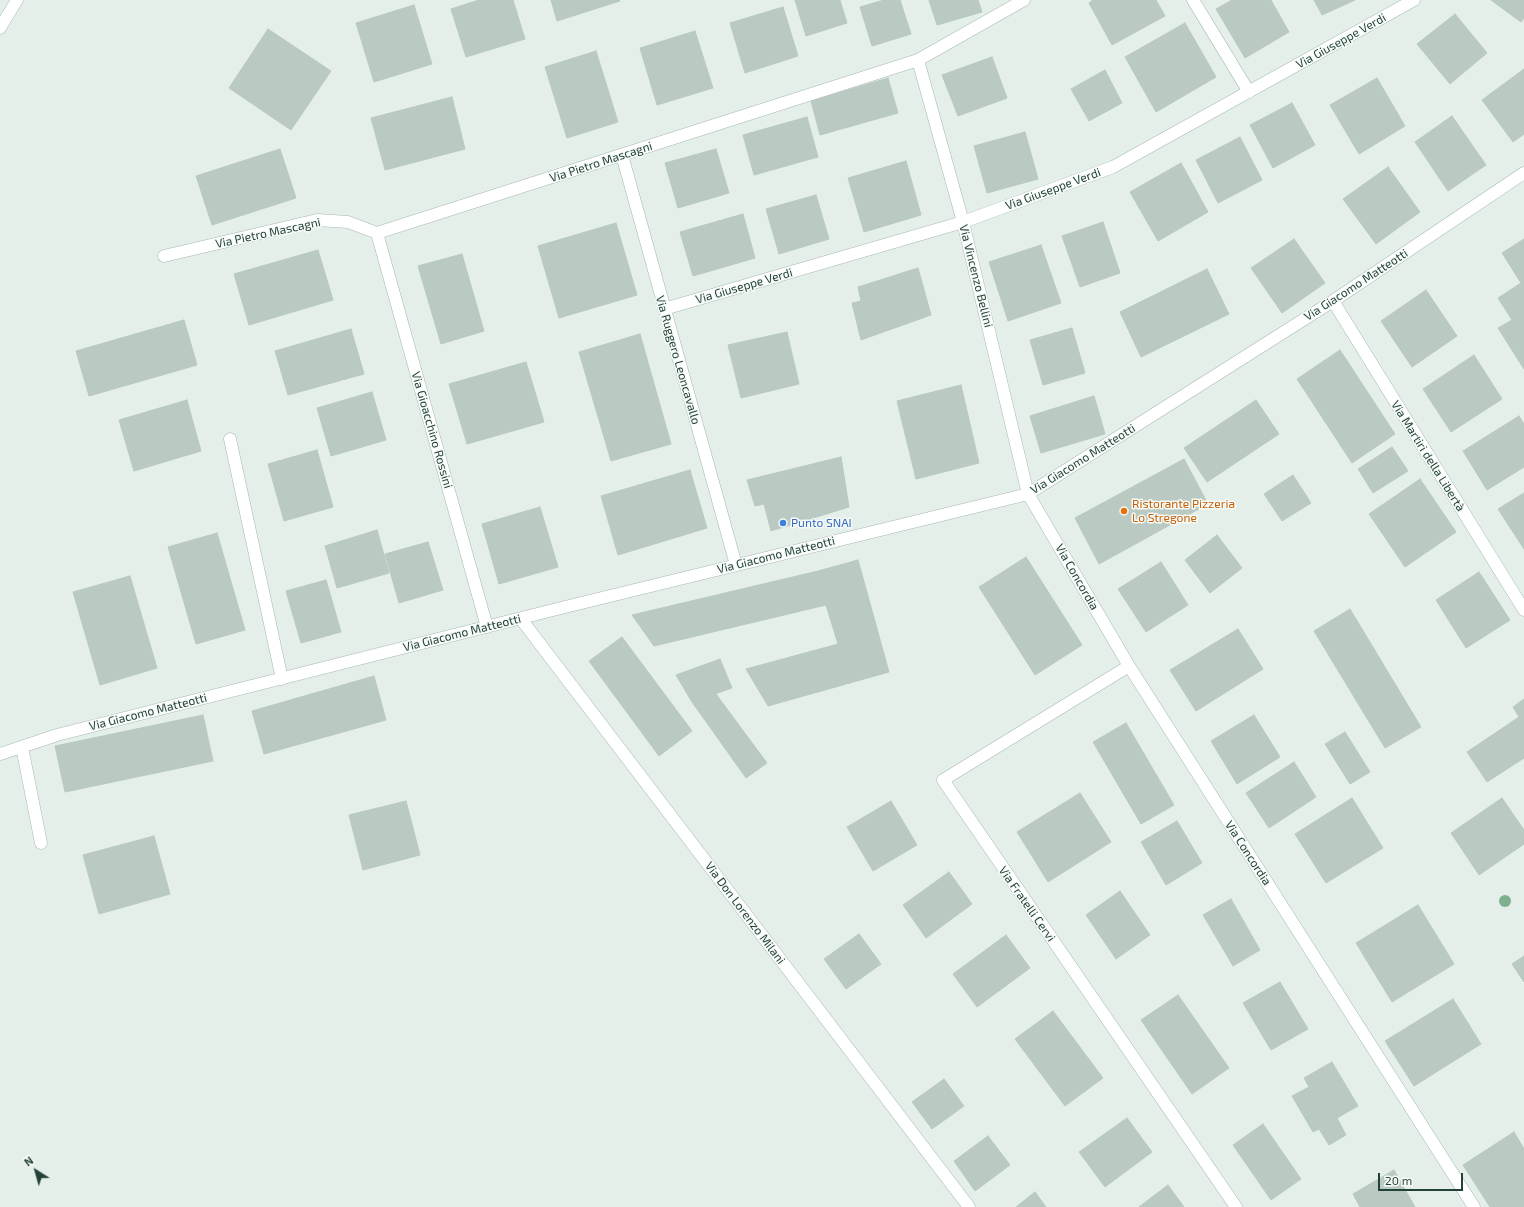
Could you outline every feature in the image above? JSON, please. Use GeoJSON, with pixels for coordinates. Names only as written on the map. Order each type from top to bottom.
{"type":"FeatureCollection","features":[{"type":"Feature","properties":{"kind":"street"},"geometry":{"type":"LineString","coordinates":[[0,28],[17,0]]}},
{"type":"Feature","properties":{"kind":"street","name":"Via Pietro Mascagni"},"geometry":{"type":"LineString","coordinates":[[164,256],[317,220],[348,222],[377,234],[918,60],[1024,0]]}},
{"type":"Feature","properties":{"kind":"street"},"geometry":{"type":"LineString","coordinates":[[1193,0],[1249,92]]}},
{"type":"Feature","properties":{"kind":"street","name":"Via Giuseppe Verdi"},"geometry":{"type":"LineString","coordinates":[[664,309],[963,222],[1113,166],[1414,0]]}},
{"type":"Feature","properties":{"kind":"street","name":"Via Vincenzo Bellini"},"geometry":{"type":"LineString","coordinates":[[918,60],[963,222],[1028,494]]}},
{"type":"Feature","properties":{"kind":"street","name":"Via Ruggero Leoncavallo"},"geometry":{"type":"LineString","coordinates":[[622,155],[736,565]]}},
{"type":"Feature","properties":{"kind":"street","name":"Via Giacomo Matteotti"},"geometry":{"type":"LineString","coordinates":[[0,754],[57,735],[736,565],[1028,494],[1333,301],[1524,173]]}},
{"type":"Feature","properties":{"kind":"street","name":"Via Gioacchino Rossini"},"geometry":{"type":"LineString","coordinates":[[377,234],[487,627]]}},
{"type":"Feature","properties":{"kind":"street","name":"Via Martiri della Libertà"},"geometry":{"type":"LineString","coordinates":[[1333,301],[1524,610]]}},
{"type":"Feature","properties":{"kind":"street"},"geometry":{"type":"LineString","coordinates":[[230,439],[282,679]]}},
{"type":"Feature","properties":{"kind":"street","name":"Via Concordia"},"geometry":{"type":"LineString","coordinates":[[1028,494],[1129,666],[1474,1207]]}},
{"type":"Feature","properties":{"kind":"street","name":"Via Don Lorenzo Milani"},"geometry":{"type":"LineString","coordinates":[[521,619],[969,1207]]}},
{"type":"Feature","properties":{"kind":"street","name":"Via Fratelli Cervi"},"geometry":{"type":"LineString","coordinates":[[1129,666],[942,780],[1236,1207]]}},
{"type":"Feature","properties":{"kind":"street"},"geometry":{"type":"LineString","coordinates":[[22,747],[41,843]]}},
{"type":"Feature","properties":{"kind":"building"},"geometry":{"type":"Polygon","coordinates":[[[479,0],[513,0],[525,39],[466,57],[451,9],[479,0]]]}},
{"type":"Feature","properties":{"kind":"building"},"geometry":{"type":"Polygon","coordinates":[[[551,0],[619,0],[620,1],[557,21],[551,0]]]}},
{"type":"Feature","properties":{"kind":"building"},"geometry":{"type":"Polygon","coordinates":[[[795,0],[840,0],[847,23],[806,36],[795,0]]]}},
{"type":"Feature","properties":{"kind":"building"},"geometry":{"type":"Polygon","coordinates":[[[884,0],[900,0],[911,34],[872,46],[860,7],[884,0]]]}},
{"type":"Feature","properties":{"kind":"building"},"geometry":{"type":"Polygon","coordinates":[[[929,0],[978,0],[982,12],[937,25],[929,0]]]}},
{"type":"Feature","properties":{"kind":"building"},"geometry":{"type":"Polygon","coordinates":[[[1093,0],[1156,0],[1165,16],[1112,45],[1089,3],[1093,0]]]}},
{"type":"Feature","properties":{"kind":"building"},"geometry":{"type":"Polygon","coordinates":[[[1232,0],[1271,0],[1289,32],[1245,58],[1216,9],[1232,0]]]}},
{"type":"Feature","properties":{"kind":"building"},"geometry":{"type":"Polygon","coordinates":[[[1314,0],[1355,0],[1322,15],[1314,0]]]}},
{"type":"Feature","properties":{"kind":"building"},"geometry":{"type":"Polygon","coordinates":[[[1491,0],[1524,0],[1524,18],[1521,22],[1491,0]]]}},
{"type":"Feature","properties":{"kind":"building"},"geometry":{"type":"Polygon","coordinates":[[[414,5],[432,64],[374,82],[356,23],[414,5]]]}},
{"type":"Feature","properties":{"kind":"building"},"geometry":{"type":"Polygon","coordinates":[[[783,7],[798,56],[745,73],[730,23],[783,7]]]}},
{"type":"Feature","properties":{"kind":"building"},"geometry":{"type":"Polygon","coordinates":[[[1455,14],[1487,53],[1450,84],[1417,44],[1455,14]]]}},
{"type":"Feature","properties":{"kind":"building"},"geometry":{"type":"Polygon","coordinates":[[[1185,23],[1216,77],[1156,112],[1125,57],[1185,23]]]}},
{"type":"Feature","properties":{"kind":"building"},"geometry":{"type":"Polygon","coordinates":[[[268,29],[331,71],[291,130],[229,88],[268,29]]]}},
{"type":"Feature","properties":{"kind":"building"},"geometry":{"type":"Polygon","coordinates":[[[695,31],[713,88],[657,105],[640,48],[695,31]]]}},
{"type":"Feature","properties":{"kind":"building"},"geometry":{"type":"Polygon","coordinates":[[[596,51],[618,122],[567,138],[545,67],[596,51]]]}},
{"type":"Feature","properties":{"kind":"building"},"geometry":{"type":"Polygon","coordinates":[[[992,57],[1007,98],[958,116],[942,75],[992,57]]]}},
{"type":"Feature","properties":{"kind":"building"},"geometry":{"type":"Polygon","coordinates":[[[1524,69],[1524,134],[1513,142],[1482,100],[1524,69]]]}},
{"type":"Feature","properties":{"kind":"building"},"geometry":{"type":"Polygon","coordinates":[[[1105,70],[1122,103],[1089,121],[1071,89],[1105,70]]]}},
{"type":"Feature","properties":{"kind":"building"},"geometry":{"type":"Polygon","coordinates":[[[888,78],[898,113],[820,135],[811,101],[888,78]]]}},
{"type":"Feature","properties":{"kind":"building"},"geometry":{"type":"Polygon","coordinates":[[[1377,78],[1405,126],[1359,154],[1330,105],[1377,78]]]}},
{"type":"Feature","properties":{"kind":"building"},"geometry":{"type":"Polygon","coordinates":[[[452,97],[465,149],[385,170],[371,118],[452,97]]]}},
{"type":"Feature","properties":{"kind":"building"},"geometry":{"type":"Polygon","coordinates":[[[1292,103],[1315,145],[1273,168],[1250,125],[1292,103]]]}},
{"type":"Feature","properties":{"kind":"building"},"geometry":{"type":"Polygon","coordinates":[[[1452,116],[1486,165],[1448,191],[1415,142],[1452,116]]]}},
{"type":"Feature","properties":{"kind":"building"},"geometry":{"type":"Polygon","coordinates":[[[807,117],[818,157],[754,175],[743,135],[807,117]]]}},
{"type":"Feature","properties":{"kind":"building"},"geometry":{"type":"Polygon","coordinates":[[[1025,132],[1038,179],[987,193],[974,146],[1025,132]]]}},
{"type":"Feature","properties":{"kind":"building"},"geometry":{"type":"Polygon","coordinates":[[[1240,137],[1262,180],[1218,203],[1196,160],[1240,137]]]}},
{"type":"Feature","properties":{"kind":"building"},"geometry":{"type":"Polygon","coordinates":[[[280,149],[296,198],[212,225],[196,176],[280,149]]]}},
{"type":"Feature","properties":{"kind":"building"},"geometry":{"type":"Polygon","coordinates":[[[716,149],[729,193],[678,208],[665,163],[716,149]]]}},
{"type":"Feature","properties":{"kind":"building"},"geometry":{"type":"Polygon","coordinates":[[[906,161],[921,215],[864,232],[848,178],[906,161]]]}},
{"type":"Feature","properties":{"kind":"building"},"geometry":{"type":"Polygon","coordinates":[[[1181,163],[1208,212],[1158,241],[1130,192],[1181,163]]]}},
{"type":"Feature","properties":{"kind":"building"},"geometry":{"type":"Polygon","coordinates":[[[1388,167],[1420,212],[1376,244],[1343,199],[1388,167]]]}},
{"type":"Feature","properties":{"kind":"building"},"geometry":{"type":"Polygon","coordinates":[[[816,195],[829,239],[779,254],[766,209],[816,195]]]}},
{"type":"Feature","properties":{"kind":"building"},"geometry":{"type":"Polygon","coordinates":[[[743,214],[755,258],[693,276],[680,232],[743,214]]]}},
{"type":"Feature","properties":{"kind":"building"},"geometry":{"type":"Polygon","coordinates":[[[1103,222],[1120,273],[1080,287],[1062,236],[1103,222]]]}},
{"type":"Feature","properties":{"kind":"building"},"geometry":{"type":"Polygon","coordinates":[[[616,223],[637,295],[559,318],[538,246],[616,223]]]}},
{"type":"Feature","properties":{"kind":"building"},"geometry":{"type":"Polygon","coordinates":[[[1294,239],[1325,283],[1282,313],[1251,268],[1294,239]]]}},
{"type":"Feature","properties":{"kind":"building"},"geometry":{"type":"Polygon","coordinates":[[[1524,239],[1524,369],[1498,328],[1512,320],[1498,298],[1521,283],[1502,253],[1524,239]]]}},
{"type":"Feature","properties":{"kind":"building"},"geometry":{"type":"Polygon","coordinates":[[[1041,245],[1061,303],[1008,321],[989,262],[1041,245]]]}},
{"type":"Feature","properties":{"kind":"building"},"geometry":{"type":"Polygon","coordinates":[[[318,250],[333,300],[249,325],[234,274],[318,250]]]}},
{"type":"Feature","properties":{"kind":"building"},"geometry":{"type":"Polygon","coordinates":[[[462,254],[484,331],[441,344],[418,266],[462,254]]]}},
{"type":"Feature","properties":{"kind":"building"},"geometry":{"type":"Polygon","coordinates":[[[918,268],[931,315],[861,340],[852,303],[861,301],[858,287],[918,268]]]}},
{"type":"Feature","properties":{"kind":"building"},"geometry":{"type":"Polygon","coordinates":[[[1207,269],[1229,314],[1141,357],[1120,312],[1207,269]]]}},
{"type":"Feature","properties":{"kind":"building"},"geometry":{"type":"Polygon","coordinates":[[[1426,290],[1457,336],[1412,367],[1381,321],[1426,290]]]}},
{"type":"Feature","properties":{"kind":"building"},"geometry":{"type":"Polygon","coordinates":[[[184,320],[197,365],[89,396],[76,351],[184,320]]]}},
{"type":"Feature","properties":{"kind":"building"},"geometry":{"type":"Polygon","coordinates":[[[1072,328],[1085,373],[1043,385],[1030,340],[1072,328]]]}},
{"type":"Feature","properties":{"kind":"building"},"geometry":{"type":"Polygon","coordinates":[[[351,329],[364,374],[288,395],[275,351],[351,329]]]}},
{"type":"Feature","properties":{"kind":"building"},"geometry":{"type":"Polygon","coordinates":[[[787,332],[799,384],[741,398],[728,345],[787,332]]]}},
{"type":"Feature","properties":{"kind":"building"},"geometry":{"type":"Polygon","coordinates":[[[640,334],[671,444],[611,461],[579,352],[640,334]]]}},
{"type":"Feature","properties":{"kind":"building"},"geometry":{"type":"Polygon","coordinates":[[[1340,350],[1395,434],[1352,463],[1297,379],[1340,350]]]}},
{"type":"Feature","properties":{"kind":"building"},"geometry":{"type":"Polygon","coordinates":[[[1474,355],[1502,399],[1451,432],[1423,389],[1474,355]]]}},
{"type":"Feature","properties":{"kind":"building"},"geometry":{"type":"Polygon","coordinates":[[[526,362],[544,422],[467,444],[449,384],[526,362]]]}},
{"type":"Feature","properties":{"kind":"building"},"geometry":{"type":"Polygon","coordinates":[[[961,385],[979,463],[916,479],[897,401],[961,385]]]}},
{"type":"Feature","properties":{"kind":"building"},"geometry":{"type":"Polygon","coordinates":[[[372,392],[386,440],[331,456],[317,408],[372,392]]]}},
{"type":"Feature","properties":{"kind":"building"},"geometry":{"type":"Polygon","coordinates":[[[1094,396],[1105,434],[1041,453],[1030,416],[1094,396]]]}},
{"type":"Feature","properties":{"kind":"building"},"geometry":{"type":"Polygon","coordinates":[[[187,400],[201,451],[134,471],[119,420],[187,400]]]}},
{"type":"Feature","properties":{"kind":"building"},"geometry":{"type":"Polygon","coordinates":[[[1256,400],[1279,434],[1207,482],[1184,448],[1256,400]]]}},
{"type":"Feature","properties":{"kind":"building"},"geometry":{"type":"Polygon","coordinates":[[[1519,416],[1524,424],[1524,467],[1487,490],[1463,451],[1519,416]]]}},
{"type":"Feature","properties":{"kind":"building"},"geometry":{"type":"Polygon","coordinates":[[[1392,447],[1408,471],[1373,493],[1358,469],[1392,447]]]}},
{"type":"Feature","properties":{"kind":"building"},"geometry":{"type":"Polygon","coordinates":[[[317,450],[333,507],[284,521],[268,464],[317,450]]]}},
{"type":"Feature","properties":{"kind":"building"},"geometry":{"type":"Polygon","coordinates":[[[841,457],[849,507],[771,531],[764,504],[755,506],[747,480],[841,457]]]}},
{"type":"Feature","properties":{"kind":"building"},"geometry":{"type":"Polygon","coordinates":[[[1184,459],[1208,504],[1099,564],[1075,518],[1184,459]]]}},
{"type":"Feature","properties":{"kind":"building"},"geometry":{"type":"Polygon","coordinates":[[[690,470],[707,528],[618,555],[601,496],[690,470]]]}},
{"type":"Feature","properties":{"kind":"building"},"geometry":{"type":"Polygon","coordinates":[[[1293,475],[1311,503],[1282,521],[1264,494],[1293,475]]]}},
{"type":"Feature","properties":{"kind":"building"},"geometry":{"type":"Polygon","coordinates":[[[1420,479],[1456,532],[1405,567],[1369,514],[1420,479]]]}},
{"type":"Feature","properties":{"kind":"building"},"geometry":{"type":"Polygon","coordinates":[[[1524,493],[1524,549],[1498,509],[1524,493]]]}},
{"type":"Feature","properties":{"kind":"building"},"geometry":{"type":"Polygon","coordinates":[[[540,507],[558,567],[499,584],[482,524],[540,507]]]}},
{"type":"Feature","properties":{"kind":"building"},"geometry":{"type":"Polygon","coordinates":[[[377,530],[389,573],[337,588],[325,546],[377,530]]]}},
{"type":"Feature","properties":{"kind":"building"},"geometry":{"type":"Polygon","coordinates":[[[217,533],[245,630],[196,644],[168,547],[217,533]]]}},
{"type":"Feature","properties":{"kind":"building"},"geometry":{"type":"Polygon","coordinates":[[[1217,535],[1242,568],[1210,593],[1185,560],[1217,535]]]}},
{"type":"Feature","properties":{"kind":"building"},"geometry":{"type":"Polygon","coordinates":[[[428,542],[443,590],[399,603],[385,554],[428,542]]]}},
{"type":"Feature","properties":{"kind":"building"},"geometry":{"type":"Polygon","coordinates":[[[1026,557],[1082,645],[1035,675],[979,587],[1026,557]]]}},
{"type":"Feature","properties":{"kind":"building"},"geometry":{"type":"Polygon","coordinates":[[[858,560],[889,672],[768,706],[746,669],[838,644],[826,605],[654,646],[632,615],[818,571],[858,560]]]}},
{"type":"Feature","properties":{"kind":"building"},"geometry":{"type":"Polygon","coordinates":[[[1161,562],[1188,605],[1146,632],[1118,589],[1161,562]]]}},
{"type":"Feature","properties":{"kind":"building"},"geometry":{"type":"Polygon","coordinates":[[[1479,572],[1510,620],[1466,648],[1436,600],[1479,572]]]}},
{"type":"Feature","properties":{"kind":"building"},"geometry":{"type":"Polygon","coordinates":[[[130,576],[157,668],[100,685],[73,592],[130,576]]]}},
{"type":"Feature","properties":{"kind":"building"},"geometry":{"type":"Polygon","coordinates":[[[326,580],[341,632],[301,643],[286,591],[326,580]]]}},
{"type":"Feature","properties":{"kind":"building"},"geometry":{"type":"Polygon","coordinates":[[[1350,609],[1421,727],[1385,748],[1314,631],[1350,609]]]}},
{"type":"Feature","properties":{"kind":"building"},"geometry":{"type":"Polygon","coordinates":[[[1238,629],[1263,669],[1196,711],[1170,670],[1238,629]]]}},
{"type":"Feature","properties":{"kind":"building"},"geometry":{"type":"Polygon","coordinates":[[[622,637],[692,731],[659,756],[589,661],[622,637]]]}},
{"type":"Feature","properties":{"kind":"building"},"geometry":{"type":"Polygon","coordinates":[[[720,659],[732,688],[692,702],[676,675],[720,659]]]}},
{"type":"Feature","properties":{"kind":"building"},"geometry":{"type":"Polygon","coordinates":[[[374,676],[386,720],[264,754],[252,711],[374,676]]]}},
{"type":"Feature","properties":{"kind":"building"},"geometry":{"type":"Polygon","coordinates":[[[716,694],[767,763],[746,778],[692,702],[716,694]]]}},
{"type":"Feature","properties":{"kind":"building"},"geometry":{"type":"Polygon","coordinates":[[[1524,699],[1524,725],[1513,707],[1524,699]]]}},
{"type":"Feature","properties":{"kind":"building"},"geometry":{"type":"Polygon","coordinates":[[[203,715],[213,761],[65,792],[55,746],[203,715]]]}},
{"type":"Feature","properties":{"kind":"building"},"geometry":{"type":"Polygon","coordinates":[[[1254,715],[1280,757],[1237,784],[1211,741],[1254,715]]]}},
{"type":"Feature","properties":{"kind":"building"},"geometry":{"type":"Polygon","coordinates":[[[1519,717],[1524,725],[1524,758],[1487,782],[1467,752],[1519,717]]]}},
{"type":"Feature","properties":{"kind":"building"},"geometry":{"type":"Polygon","coordinates":[[[1126,723],[1174,805],[1141,824],[1093,742],[1126,723]]]}},
{"type":"Feature","properties":{"kind":"building"},"geometry":{"type":"Polygon","coordinates":[[[1345,732],[1370,772],[1350,784],[1325,744],[1345,732]]]}},
{"type":"Feature","properties":{"kind":"building"},"geometry":{"type":"Polygon","coordinates":[[[1294,762],[1316,797],[1269,828],[1246,793],[1294,762]]]}},
{"type":"Feature","properties":{"kind":"building"},"geometry":{"type":"Polygon","coordinates":[[[1080,793],[1111,842],[1048,882],[1017,832],[1080,793]]]}},
{"type":"Feature","properties":{"kind":"building"},"geometry":{"type":"Polygon","coordinates":[[[1352,798],[1383,848],[1326,883],[1295,834],[1352,798]]]}},
{"type":"Feature","properties":{"kind":"building"},"geometry":{"type":"Polygon","coordinates":[[[1502,798],[1524,830],[1524,844],[1479,875],[1451,833],[1502,798]]]}},
{"type":"Feature","properties":{"kind":"building"},"geometry":{"type":"Polygon","coordinates":[[[406,801],[420,855],[363,870],[349,815],[406,801]]]}},
{"type":"Feature","properties":{"kind":"building"},"geometry":{"type":"Polygon","coordinates":[[[891,801],[917,845],[873,871],[847,827],[891,801]]]}},
{"type":"Feature","properties":{"kind":"building"},"geometry":{"type":"Polygon","coordinates":[[[1177,821],[1202,863],[1166,885],[1141,842],[1177,821]]]}},
{"type":"Feature","properties":{"kind":"building"},"geometry":{"type":"Polygon","coordinates":[[[154,836],[170,894],[99,914],[83,855],[154,836]]]}},
{"type":"Feature","properties":{"kind":"building"},"geometry":{"type":"Polygon","coordinates":[[[949,872],[972,904],[926,938],[903,905],[949,872]]]}},
{"type":"Feature","properties":{"kind":"building"},"geometry":{"type":"Polygon","coordinates":[[[1120,891],[1150,935],[1116,959],[1086,915],[1120,891]]]}},
{"type":"Feature","properties":{"kind":"building"},"geometry":{"type":"Polygon","coordinates":[[[1231,899],[1260,950],[1233,966],[1203,915],[1231,899]]]}},
{"type":"Feature","properties":{"kind":"building"},"geometry":{"type":"Polygon","coordinates":[[[1418,905],[1454,964],[1392,1002],[1356,943],[1418,905]]]}},
{"type":"Feature","properties":{"kind":"building"},"geometry":{"type":"Polygon","coordinates":[[[859,934],[881,964],[846,989],[824,959],[859,934]]]}},
{"type":"Feature","properties":{"kind":"building"},"geometry":{"type":"Polygon","coordinates":[[[1006,935],[1030,968],[977,1007],[953,974],[1006,935]]]}},
{"type":"Feature","properties":{"kind":"building"},"geometry":{"type":"Polygon","coordinates":[[[1524,956],[1524,982],[1512,964],[1524,956]]]}},
{"type":"Feature","properties":{"kind":"building"},"geometry":{"type":"Polygon","coordinates":[[[1280,982],[1308,1029],[1271,1050],[1243,1003],[1280,982]]]}},
{"type":"Feature","properties":{"kind":"building"},"geometry":{"type":"Polygon","coordinates":[[[1178,995],[1229,1068],[1192,1094],[1141,1020],[1178,995]]]}},
{"type":"Feature","properties":{"kind":"building"},"geometry":{"type":"Polygon","coordinates":[[[1453,999],[1481,1044],[1414,1086],[1385,1041],[1453,999]]]}},
{"type":"Feature","properties":{"kind":"building"},"geometry":{"type":"Polygon","coordinates":[[[1053,1011],[1103,1078],[1065,1106],[1015,1039],[1053,1011]]]}},
{"type":"Feature","properties":{"kind":"building"},"geometry":{"type":"Polygon","coordinates":[[[1332,1062],[1358,1106],[1337,1118],[1346,1135],[1329,1145],[1319,1129],[1313,1132],[1292,1096],[1309,1087],[1304,1078],[1332,1062]]]}},
{"type":"Feature","properties":{"kind":"building"},"geometry":{"type":"Polygon","coordinates":[[[944,1079],[964,1106],[932,1129],[912,1102],[944,1079]]]}},
{"type":"Feature","properties":{"kind":"building"},"geometry":{"type":"Polygon","coordinates":[[[1127,1118],[1152,1152],[1105,1187],[1079,1152],[1127,1118]]]}},
{"type":"Feature","properties":{"kind":"building"},"geometry":{"type":"Polygon","coordinates":[[[1263,1124],[1301,1179],[1271,1200],[1233,1145],[1263,1124]]]}},
{"type":"Feature","properties":{"kind":"building"},"geometry":{"type":"Polygon","coordinates":[[[1514,1132],[1524,1149],[1524,1207],[1490,1207],[1463,1165],[1514,1132]]]}},
{"type":"Feature","properties":{"kind":"building"},"geometry":{"type":"Polygon","coordinates":[[[988,1136],[1010,1165],[975,1191],[954,1161],[988,1136]]]}},
{"type":"Feature","properties":{"kind":"building"},"geometry":{"type":"Polygon","coordinates":[[[1394,1170],[1415,1207],[1360,1207],[1353,1194],[1394,1170]]]}},
{"type":"Feature","properties":{"kind":"building"},"geometry":{"type":"Polygon","coordinates":[[[1168,1185],[1184,1207],[1139,1207],[1168,1185]]]}},
{"type":"Feature","properties":{"kind":"building"},"geometry":{"type":"Polygon","coordinates":[[[1035,1192],[1046,1207],[1016,1207],[1035,1192]]]}},
{"type":"Feature","properties":{"kind":"place","name":"Ristorante Pizzeria Lo Stregone"},"geometry":{"type":"Point","coordinates":[1124,511]}},
{"type":"Feature","properties":{"kind":"place","name":"Punto SNAI"},"geometry":{"type":"Point","coordinates":[783,523]}}]}
